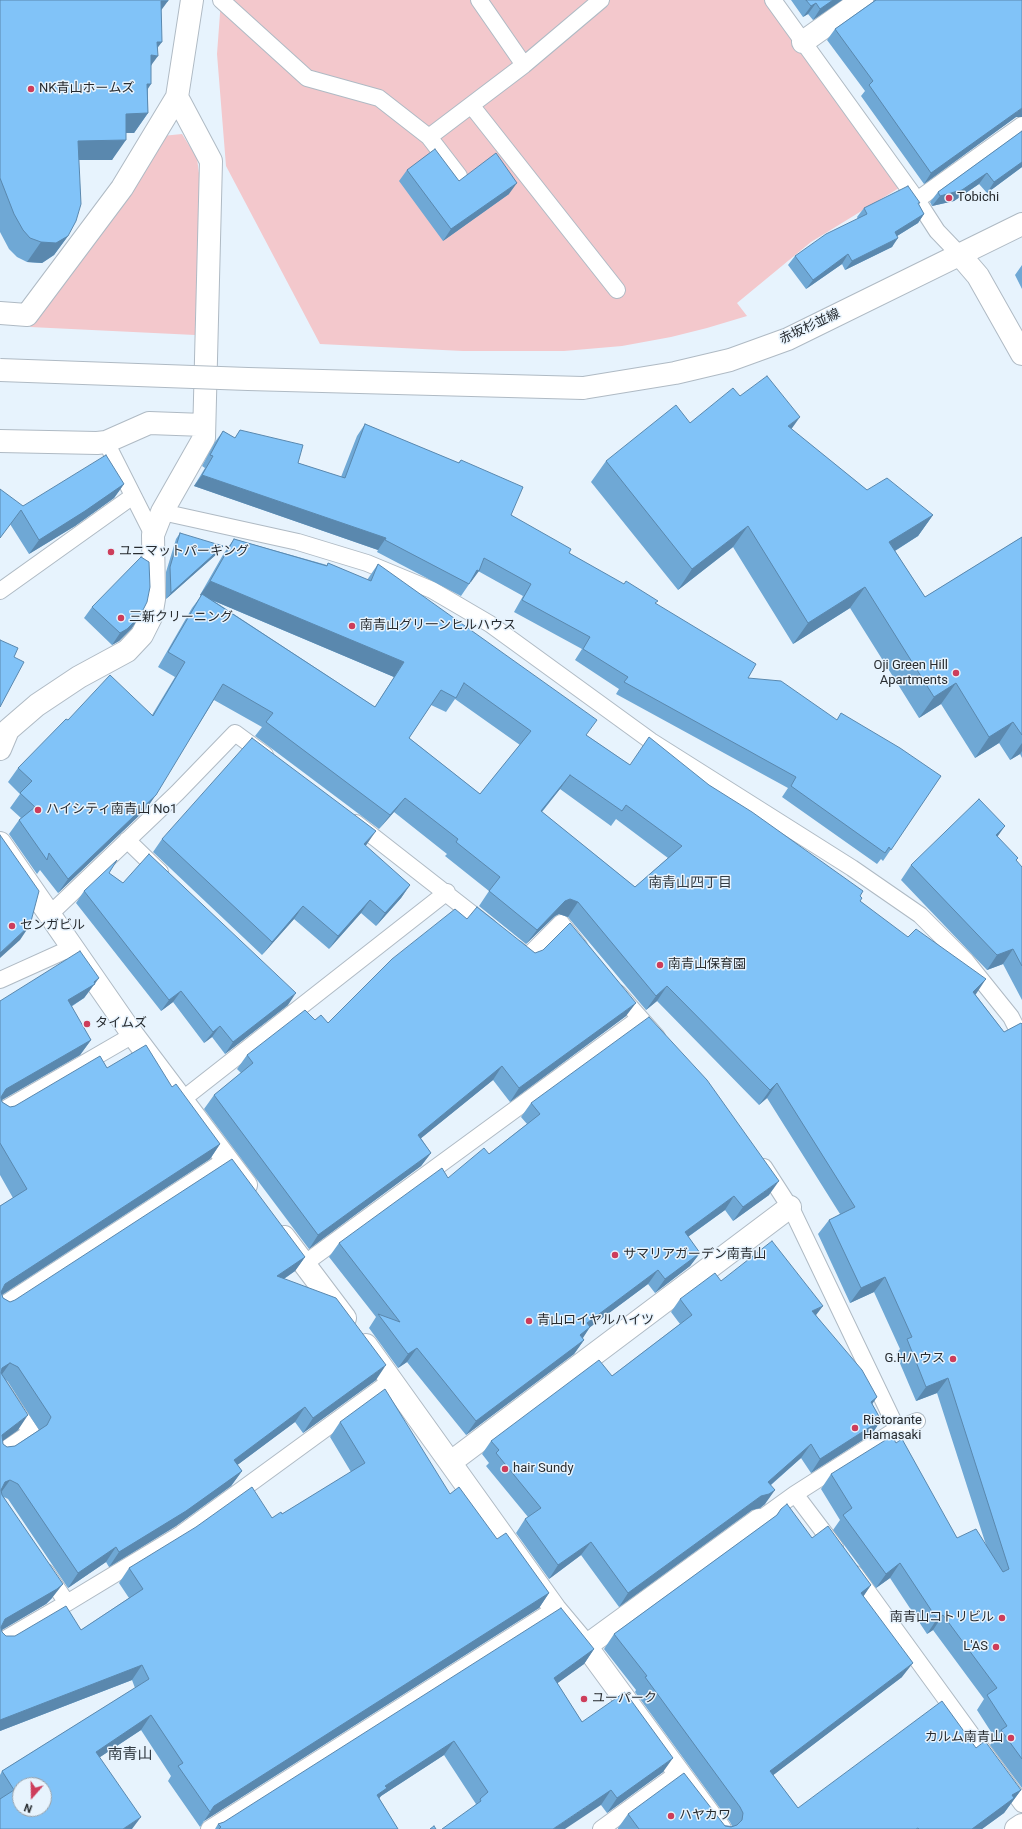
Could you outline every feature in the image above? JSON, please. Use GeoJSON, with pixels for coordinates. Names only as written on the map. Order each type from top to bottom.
{"type":"FeatureCollection","features":[{"type":"Feature","properties":{"kind":"street"},"geometry":{"type":"LineString","coordinates":[[0,313],[27,314],[122,188],[177,97],[192,0]]}},
{"type":"Feature","properties":{"kind":"street"},"geometry":{"type":"LineString","coordinates":[[803,42],[862,0]]}},
{"type":"Feature","properties":{"kind":"street"},"geometry":{"type":"LineString","coordinates":[[0,749],[8,730],[37,705],[79,677],[128,651],[142,635],[151,617],[154,598],[153,535],[162,512],[204,438],[211,160],[177,97]]}},
{"type":"Feature","properties":{"kind":"street","name":"赤坂杉並線"},"geometry":{"type":"LineString","coordinates":[[0,370],[248,379],[583,388],[675,373],[730,360],[788,339],[1022,224]]}},
{"type":"Feature","properties":{"kind":"street"},"geometry":{"type":"LineString","coordinates":[[960,255],[978,276],[1022,354]]}},
{"type":"Feature","properties":{"kind":"street"},"geometry":{"type":"LineString","coordinates":[[0,441],[106,442],[149,423],[204,425]]}},
{"type":"Feature","properties":{"kind":"street"},"geometry":{"type":"LineString","coordinates":[[0,843],[71,948],[133,1035],[258,1202]]}},
{"type":"Feature","properties":{"kind":"street"},"geometry":{"type":"LineString","coordinates":[[451,1462],[790,1207]]}},
{"type":"Feature","properties":{"kind":"street"},"geometry":{"type":"LineString","coordinates":[[272,1221],[392,1380],[555,1609],[586,1646],[720,1829]]}},
{"type":"Feature","properties":{"kind":"street"},"geometry":{"type":"LineString","coordinates":[[586,1646],[759,1520]]}},
{"type":"Feature","properties":{"kind":"street"},"geometry":{"type":"LineString","coordinates":[[1016,1829],[1022,1825]]}},
{"type":"Feature","properties":{"kind":"lane"},"geometry":{"type":"LineString","coordinates":[[221,0],[307,78],[379,98],[429,137],[459,176]]}},
{"type":"Feature","properties":{"kind":"lane"},"geometry":{"type":"LineString","coordinates":[[479,0],[524,65]]}},
{"type":"Feature","properties":{"kind":"lane"},"geometry":{"type":"LineString","coordinates":[[429,137],[524,65],[601,0]]}},
{"type":"Feature","properties":{"kind":"lane"},"geometry":{"type":"LineString","coordinates":[[773,0],[917,200],[936,231],[960,255]]}},
{"type":"Feature","properties":{"kind":"lane"},"geometry":{"type":"LineString","coordinates":[[471,105],[617,290]]}},
{"type":"Feature","properties":{"kind":"lane"},"geometry":{"type":"LineString","coordinates":[[917,200],[1022,125]]}},
{"type":"Feature","properties":{"kind":"lane"},"geometry":{"type":"LineString","coordinates":[[106,442],[153,535]]}},
{"type":"Feature","properties":{"kind":"lane"},"geometry":{"type":"LineString","coordinates":[[0,591],[133,496]]}},
{"type":"Feature","properties":{"kind":"lane"},"geometry":{"type":"LineString","coordinates":[[162,512],[298,542],[367,563],[432,590],[490,624],[651,741],[852,868],[920,915],[966,961],[1011,1017],[1022,1039]]}},
{"type":"Feature","properties":{"kind":"lane"},"geometry":{"type":"LineString","coordinates":[[49,915],[177,793],[235,733],[279,766]]}},
{"type":"Feature","properties":{"kind":"lane"},"geometry":{"type":"LineString","coordinates":[[341,812],[447,892],[527,957],[561,923],[588,957]]}},
{"type":"Feature","properties":{"kind":"lane"},"geometry":{"type":"LineString","coordinates":[[127,840],[172,883]]}},
{"type":"Feature","properties":{"kind":"lane"},"geometry":{"type":"LineString","coordinates":[[183,1100],[297,1000],[447,892]]}},
{"type":"Feature","properties":{"kind":"lane"},"geometry":{"type":"LineString","coordinates":[[0,980],[71,948]]}},
{"type":"Feature","properties":{"kind":"lane"},"geometry":{"type":"LineString","coordinates":[[606,979],[666,1047]]}},
{"type":"Feature","properties":{"kind":"lane"},"geometry":{"type":"LineString","coordinates":[[304,1264],[640,1018]]}},
{"type":"Feature","properties":{"kind":"lane"},"geometry":{"type":"LineString","coordinates":[[0,1112],[133,1035]]}},
{"type":"Feature","properties":{"kind":"lane"},"geometry":{"type":"LineString","coordinates":[[755,1154],[790,1207],[897,1429]]}},
{"type":"Feature","properties":{"kind":"lane"},"geometry":{"type":"LineString","coordinates":[[0,1307],[227,1159]]}},
{"type":"Feature","properties":{"kind":"lane"},"geometry":{"type":"LineString","coordinates":[[0,1642],[67,1604],[181,1534],[392,1380]]}},
{"type":"Feature","properties":{"kind":"lane"},"geometry":{"type":"LineString","coordinates":[[0,1387],[31,1432],[0,1453]]}},
{"type":"Feature","properties":{"kind":"lane"},"geometry":{"type":"LineString","coordinates":[[759,1520],[795,1494],[897,1429],[917,1421]]}},
{"type":"Feature","properties":{"kind":"lane"},"geometry":{"type":"LineString","coordinates":[[795,1494],[1022,1804]]}},
{"type":"Feature","properties":{"kind":"lane"},"geometry":{"type":"LineString","coordinates":[[36,1557],[67,1604]]}},
{"type":"Feature","properties":{"kind":"lane"},"geometry":{"type":"LineString","coordinates":[[209,1829],[555,1609]]}},
{"type":"Feature","properties":{"kind":"lane"},"geometry":{"type":"LineString","coordinates":[[601,1829],[678,1773]]}},
{"type":"Feature","properties":{"kind":"shaded area"},"geometry":{"type":"Polygon","coordinates":[[[221,0],[765,0],[899,188],[811,242],[737,303],[747,316],[707,328],[671,337],[622,346],[564,351],[463,351],[320,344],[226,166],[217,54],[221,0]]]}},
{"type":"Feature","properties":{"kind":"shaded area"},"geometry":{"type":"Polygon","coordinates":[[[182,134],[197,158],[200,181],[195,335],[30,327],[124,199],[162,136],[182,134]]]}},
{"type":"Feature","properties":{"kind":"building"},"geometry":{"type":"Polygon","coordinates":[[[0,0],[168,0],[161,1],[162,42],[157,42],[158,56],[151,55],[151,84],[147,84],[148,113],[126,114],[126,140],[78,141],[81,204],[76,221],[68,236],[56,243],[41,242],[30,238],[23,230],[14,214],[0,178],[0,0]]]}},
{"type":"Feature","properties":{"kind":"building"},"geometry":{"type":"Polygon","coordinates":[[[806,0],[833,0],[820,9],[816,3],[811,6],[806,0]]]}},
{"type":"Feature","properties":{"kind":"building"},"geometry":{"type":"Polygon","coordinates":[[[876,0],[1022,0],[1022,108],[931,173],[869,85],[873,81],[835,29],[876,0]]]}},
{"type":"Feature","properties":{"kind":"building"},"geometry":{"type":"Polygon","coordinates":[[[1022,131],[1022,162],[994,182],[987,173],[962,190],[940,196],[938,192],[1022,131]]]}},
{"type":"Feature","properties":{"kind":"building"},"geometry":{"type":"Polygon","coordinates":[[[435,149],[459,181],[496,153],[517,183],[451,229],[407,170],[435,149]]]}},
{"type":"Feature","properties":{"kind":"building"},"geometry":{"type":"Polygon","coordinates":[[[908,186],[920,203],[918,203],[924,214],[895,232],[898,238],[852,261],[848,254],[813,280],[795,256],[826,234],[867,214],[864,208],[908,186]]]}},
{"type":"Feature","properties":{"kind":"building"},"geometry":{"type":"Polygon","coordinates":[[[767,376],[800,417],[788,426],[867,490],[887,478],[933,515],[889,542],[925,597],[1022,537],[1022,735],[1013,722],[989,737],[956,683],[934,697],[865,587],[808,623],[748,526],[692,569],[606,461],[676,405],[690,423],[733,388],[740,396],[767,376]]]}},
{"type":"Feature","properties":{"kind":"building"},"geometry":{"type":"Polygon","coordinates":[[[365,424],[459,463],[461,460],[523,487],[511,515],[571,549],[569,553],[624,584],[626,581],[658,601],[655,603],[756,664],[748,678],[781,681],[837,720],[841,713],[900,748],[941,776],[891,850],[889,847],[885,853],[791,786],[796,777],[624,682],[628,677],[583,649],[590,637],[522,600],[531,584],[484,558],[479,571],[477,570],[469,584],[385,540],[386,538],[202,475],[213,456],[210,455],[223,431],[235,438],[240,430],[303,445],[298,463],[345,478],[365,424]]]}},
{"type":"Feature","properties":{"kind":"building"},"geometry":{"type":"Polygon","coordinates":[[[106,455],[124,484],[39,540],[21,510],[0,538],[0,489],[23,506],[106,455]]]}},
{"type":"Feature","properties":{"kind":"building"},"geometry":{"type":"Polygon","coordinates":[[[180,533],[223,546],[171,593],[170,567],[180,533]]]}},
{"type":"Feature","properties":{"kind":"building"},"geometry":{"type":"Polygon","coordinates":[[[234,539],[327,566],[328,563],[371,581],[378,564],[597,720],[586,735],[630,765],[649,737],[709,785],[752,812],[863,891],[860,896],[862,898],[860,901],[908,937],[916,929],[986,979],[973,992],[1004,1032],[1021,1023],[1022,1024],[1022,1759],[1001,1730],[1007,1726],[987,1695],[997,1688],[943,1615],[937,1619],[900,1563],[886,1574],[843,1515],[852,1508],[831,1474],[892,1436],[896,1443],[902,1439],[957,1538],[976,1529],[1003,1572],[1009,1569],[948,1378],[926,1387],[907,1339],[912,1337],[885,1277],[861,1288],[829,1220],[855,1207],[777,1083],[770,1090],[667,986],[656,996],[578,902],[570,899],[565,901],[537,930],[489,891],[500,877],[456,842],[458,839],[405,798],[390,815],[266,722],[273,713],[223,684],[156,795],[68,879],[49,853],[47,860],[19,820],[35,807],[20,793],[32,781],[18,768],[66,719],[68,720],[110,675],[153,716],[185,662],[168,652],[202,594],[375,707],[404,662],[210,581],[234,539]],[[464,683],[456,698],[441,690],[409,738],[480,794],[531,731],[464,683]],[[570,775],[541,811],[635,887],[682,846],[626,805],[622,811],[570,775]]]}},
{"type":"Feature","properties":{"kind":"building"},"geometry":{"type":"Polygon","coordinates":[[[141,557],[149,562],[150,587],[147,602],[140,616],[127,629],[120,633],[92,607],[141,557]]]}},
{"type":"Feature","properties":{"kind":"building"},"geometry":{"type":"Polygon","coordinates":[[[0,640],[18,648],[14,657],[24,662],[0,707],[0,640]]]}},
{"type":"Feature","properties":{"kind":"building"},"geometry":{"type":"Polygon","coordinates":[[[252,738],[376,831],[364,844],[410,885],[385,913],[370,900],[338,936],[303,906],[272,942],[162,839],[252,738]]]}},
{"type":"Feature","properties":{"kind":"building"},"geometry":{"type":"Polygon","coordinates":[[[979,799],[1005,826],[996,835],[1018,858],[1016,860],[1022,867],[1022,966],[1013,949],[997,955],[911,865],[979,799]]]}},
{"type":"Feature","properties":{"kind":"building"},"geometry":{"type":"Polygon","coordinates":[[[0,835],[39,891],[30,925],[0,953],[0,835]]]}},
{"type":"Feature","properties":{"kind":"building"},"geometry":{"type":"Polygon","coordinates":[[[149,854],[296,993],[233,1042],[220,1026],[213,1032],[181,991],[169,1000],[84,891],[117,860],[109,873],[123,883],[149,854]]]}},
{"type":"Feature","properties":{"kind":"building"},"geometry":{"type":"Polygon","coordinates":[[[477,907],[535,953],[543,950],[570,923],[636,1003],[519,1088],[502,1066],[418,1135],[431,1153],[318,1235],[214,1095],[253,1063],[247,1055],[305,1010],[315,1020],[321,1015],[328,1023],[392,959],[455,909],[467,919],[477,907]]]}},
{"type":"Feature","properties":{"kind":"building"},"geometry":{"type":"Polygon","coordinates":[[[80,951],[99,978],[94,982],[95,984],[68,1000],[91,1040],[6,1089],[1,1097],[2,1102],[10,1107],[15,1106],[100,1056],[107,1068],[146,1045],[172,1087],[176,1084],[220,1144],[5,1284],[1,1292],[3,1298],[10,1302],[15,1300],[232,1159],[305,1257],[277,1276],[336,1298],[386,1365],[313,1418],[305,1407],[234,1460],[242,1471],[186,1511],[119,1552],[116,1547],[78,1573],[18,1484],[10,1480],[5,1482],[1,1490],[2,1495],[63,1584],[5,1619],[1,1627],[2,1632],[6,1636],[15,1636],[66,1606],[81,1630],[143,1589],[129,1568],[196,1527],[252,1487],[272,1518],[281,1512],[282,1514],[365,1463],[340,1422],[385,1389],[450,1494],[459,1487],[497,1539],[506,1533],[549,1593],[214,1806],[210,1812],[178,1766],[183,1763],[151,1715],[96,1752],[141,1817],[123,1829],[0,1829],[0,1799],[12,1791],[12,1817],[52,1817],[52,1777],[12,1777],[12,1787],[2,1771],[149,1679],[142,1665],[0,1720],[0,1206],[27,1189],[0,1143],[0,1001],[80,951]],[[10,1363],[2,1368],[1,1373],[28,1415],[2,1435],[3,1444],[7,1447],[15,1446],[47,1425],[51,1417],[18,1367],[10,1363]]]}},
{"type":"Feature","properties":{"kind":"building"},"geometry":{"type":"Polygon","coordinates":[[[649,1017],[707,1080],[779,1181],[743,1207],[734,1196],[685,1232],[700,1253],[665,1279],[658,1270],[587,1323],[590,1327],[580,1335],[584,1340],[476,1421],[417,1348],[408,1354],[378,1314],[400,1322],[339,1243],[442,1168],[448,1178],[484,1148],[489,1154],[540,1114],[531,1103],[649,1017]]]}},
{"type":"Feature","properties":{"kind":"building"},"geometry":{"type":"Polygon","coordinates":[[[772,1241],[823,1306],[812,1311],[862,1370],[877,1397],[871,1402],[881,1420],[820,1459],[811,1444],[768,1482],[775,1490],[769,1494],[761,1496],[628,1593],[591,1542],[558,1565],[525,1519],[541,1508],[496,1453],[499,1450],[491,1441],[599,1360],[612,1376],[692,1315],[680,1299],[715,1273],[721,1281],[772,1241]]]}},
{"type":"Feature","properties":{"kind":"building"},"geometry":{"type":"Polygon","coordinates":[[[787,1504],[812,1538],[828,1526],[871,1585],[861,1593],[913,1663],[770,1771],[798,1808],[942,1701],[976,1748],[985,1741],[1021,1790],[1012,1795],[1014,1798],[972,1829],[639,1829],[628,1814],[684,1773],[725,1826],[731,1827],[737,1825],[742,1820],[743,1813],[740,1807],[645,1677],[647,1676],[614,1634],[777,1515],[787,1504]]]}},
{"type":"Feature","properties":{"kind":"building"},"geometry":{"type":"Polygon","coordinates":[[[561,1608],[594,1649],[554,1678],[582,1722],[625,1692],[673,1758],[617,1798],[611,1790],[553,1829],[442,1829],[481,1801],[480,1799],[488,1792],[454,1741],[385,1786],[387,1788],[377,1795],[398,1829],[219,1829],[221,1827],[218,1824],[224,1822],[561,1608]]]}},
{"type":"Feature","properties":{"kind":"place","name":"NK青山ホームズ"},"geometry":{"type":"Point","coordinates":[31,89]}},
{"type":"Feature","properties":{"kind":"place","name":"Tobichi"},"geometry":{"type":"Point","coordinates":[949,198]}},
{"type":"Feature","properties":{"kind":"place","name":"ユニマットパーキング"},"geometry":{"type":"Point","coordinates":[111,552]}},
{"type":"Feature","properties":{"kind":"place","name":"三新クリーニング"},"geometry":{"type":"Point","coordinates":[121,618]}},
{"type":"Feature","properties":{"kind":"place","name":"南青山グリ一ンヒルハウス"},"geometry":{"type":"Point","coordinates":[352,626]}},
{"type":"Feature","properties":{"kind":"place","name":"Oji Green Hill Apartments"},"geometry":{"type":"Point","coordinates":[956,673]}},
{"type":"Feature","properties":{"kind":"place","name":"ハイシティ南青山 No1"},"geometry":{"type":"Point","coordinates":[38,810]}},
{"type":"Feature","properties":{"kind":"place","name":"センガビル"},"geometry":{"type":"Point","coordinates":[12,926]}},
{"type":"Feature","properties":{"kind":"place","name":"南青山保育園"},"geometry":{"type":"Point","coordinates":[660,965]}},
{"type":"Feature","properties":{"kind":"place","name":"タイムズ"},"geometry":{"type":"Point","coordinates":[87,1024]}},
{"type":"Feature","properties":{"kind":"place","name":"サマリアガーデン南青山"},"geometry":{"type":"Point","coordinates":[615,1255]}},
{"type":"Feature","properties":{"kind":"place","name":"青山ロイヤルハイツ"},"geometry":{"type":"Point","coordinates":[529,1321]}},
{"type":"Feature","properties":{"kind":"place","name":"G.Hハウス"},"geometry":{"type":"Point","coordinates":[953,1359]}},
{"type":"Feature","properties":{"kind":"place","name":"Ristorante Hamasaki"},"geometry":{"type":"Point","coordinates":[855,1428]}},
{"type":"Feature","properties":{"kind":"place","name":"hair Sundy"},"geometry":{"type":"Point","coordinates":[505,1469]}},
{"type":"Feature","properties":{"kind":"place","name":"南青山コトリビル"},"geometry":{"type":"Point","coordinates":[1002,1618]}},
{"type":"Feature","properties":{"kind":"place","name":"L'AS"},"geometry":{"type":"Point","coordinates":[996,1647]}},
{"type":"Feature","properties":{"kind":"place","name":"ユーパーク"},"geometry":{"type":"Point","coordinates":[584,1699]}},
{"type":"Feature","properties":{"kind":"place","name":"カルム南青山"},"geometry":{"type":"Point","coordinates":[1011,1738]}},
{"type":"Feature","properties":{"kind":"place","name":"ハヤカワ"},"geometry":{"type":"Point","coordinates":[671,1816]}},
{"type":"Feature","properties":{"kind":"district","name":"南青山四丁目"},"geometry":{"type":"Point","coordinates":[690,883]}},
{"type":"Feature","properties":{"kind":"district","name":"南青山"},"geometry":{"type":"Point","coordinates":[130,1755]}}]}
